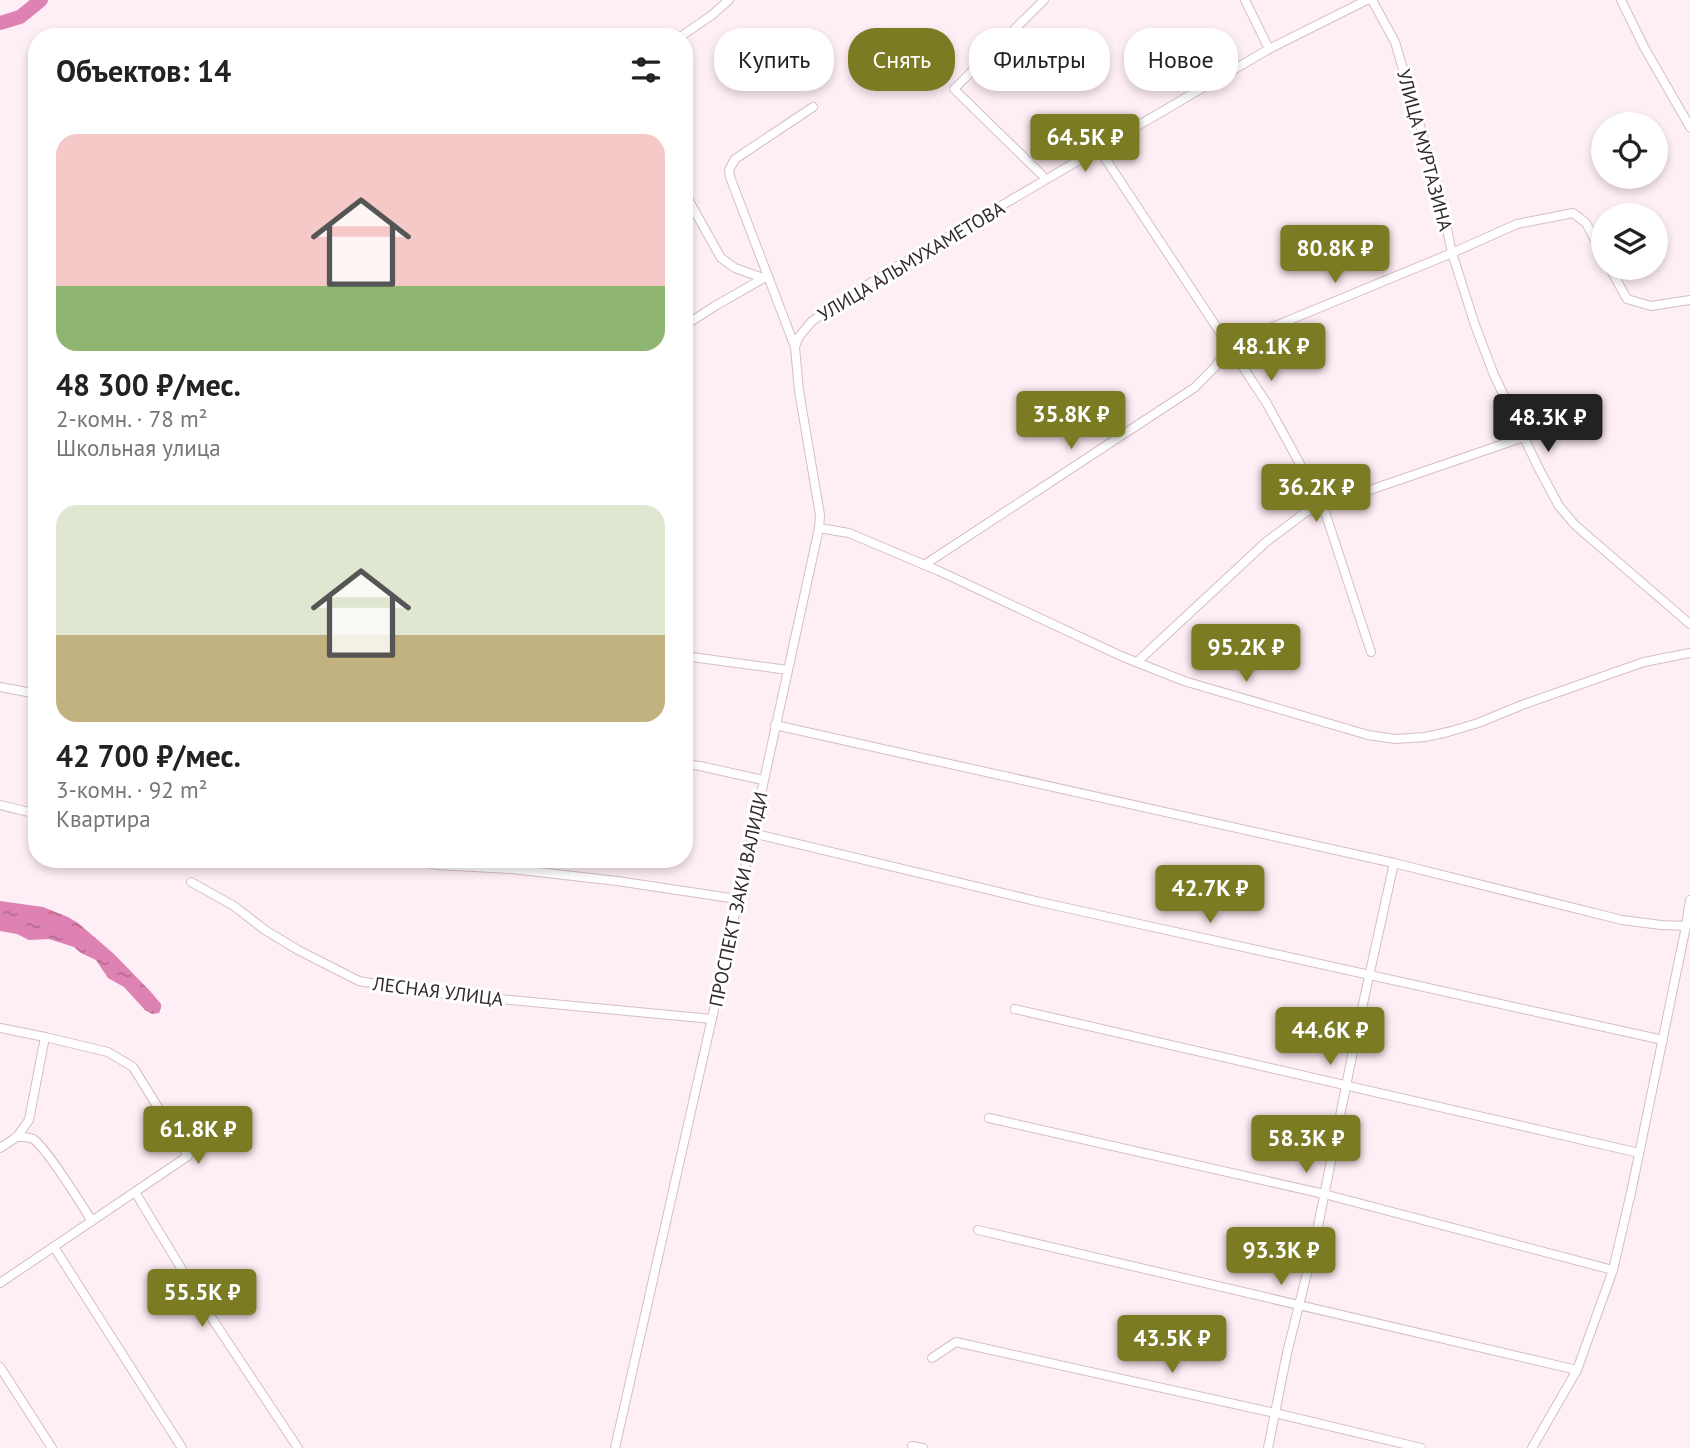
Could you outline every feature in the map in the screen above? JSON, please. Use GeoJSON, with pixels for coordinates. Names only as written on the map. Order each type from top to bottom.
{"type":"FeatureCollection","features":[{"type":"Feature","properties":{"kind":"street"},"geometry":{"type":"LineString","coordinates":[[693,28],[729,0]]}},
{"type":"Feature","properties":{"kind":"street"},"geometry":{"type":"LineString","coordinates":[[1042,175],[954,89],[1044,0]]}},
{"type":"Feature","properties":{"kind":"street"},"geometry":{"type":"LineString","coordinates":[[1245,0],[1269,49]]}},
{"type":"Feature","properties":{"kind":"street","name":"УЛИЦА АЛЬМУХАМЕТОВА"},"geometry":{"type":"LineString","coordinates":[[795,347],[803,331],[826,311],[881,276],[1269,49],[1369,0]]}},
{"type":"Feature","properties":{"kind":"street","name":"УЛИЦА МУРТАЗИНА"},"geometry":{"type":"LineString","coordinates":[[1369,0],[1395,42],[1438,186],[1452,253],[1517,224],[1573,214],[1586,223],[1591,232]]}},
{"type":"Feature","properties":{"kind":"street"},"geometry":{"type":"LineString","coordinates":[[1621,0],[1644,47],[1690,127]]}},
{"type":"Feature","properties":{"kind":"street","name":"ПРОСПЕКТ ЗАКИ ВАЛИДИ"},"geometry":{"type":"LineString","coordinates":[[615,1448],[819,528],[820,515],[799,391],[795,347],[765,277],[729,170],[735,159],[813,107]]}},
{"type":"Feature","properties":{"kind":"street"},"geometry":{"type":"LineString","coordinates":[[1099,149],[1266,402],[1323,506],[1371,652]]}},
{"type":"Feature","properties":{"kind":"street"},"geometry":{"type":"LineString","coordinates":[[693,208],[721,258],[735,268],[765,277]]}},
{"type":"Feature","properties":{"kind":"street"},"geometry":{"type":"LineString","coordinates":[[923,565],[1194,388],[1216,366],[1228,345],[1452,253],[1494,375],[1559,506],[1576,525],[1690,624]]}},
{"type":"Feature","properties":{"kind":"street"},"geometry":{"type":"LineString","coordinates":[[693,320],[765,277]]}},
{"type":"Feature","properties":{"kind":"street"},"geometry":{"type":"LineString","coordinates":[[1617,280],[1627,299],[1651,306],[1690,300]]}},
{"type":"Feature","properties":{"kind":"street"},"geometry":{"type":"LineString","coordinates":[[1138,662],[1266,542],[1306,512],[1524,437]]}},
{"type":"Feature","properties":{"kind":"street"},"geometry":{"type":"LineString","coordinates":[[819,528],[849,533],[1184,681],[1368,735],[1395,739],[1425,737],[1478,723],[1644,662],[1690,653]]}},
{"type":"Feature","properties":{"kind":"street"},"geometry":{"type":"LineString","coordinates":[[693,657],[788,670]]}},
{"type":"Feature","properties":{"kind":"street"},"geometry":{"type":"LineString","coordinates":[[0,687],[28,692]]}},
{"type":"Feature","properties":{"kind":"street"},"geometry":{"type":"LineString","coordinates":[[775,725],[1394,863],[1622,920],[1686,926]]}},
{"type":"Feature","properties":{"kind":"street"},"geometry":{"type":"LineString","coordinates":[[693,765],[763,780]]}},
{"type":"Feature","properties":{"kind":"street"},"geometry":{"type":"LineString","coordinates":[[0,805],[28,812]]}},
{"type":"Feature","properties":{"kind":"street"},"geometry":{"type":"LineString","coordinates":[[752,833],[1040,902],[1662,1040]]}},
{"type":"Feature","properties":{"kind":"street"},"geometry":{"type":"LineString","coordinates":[[1268,1448],[1394,863]]}},
{"type":"Feature","properties":{"kind":"street"},"geometry":{"type":"LineString","coordinates":[[493,868],[617,881],[737,900]]}},
{"type":"Feature","properties":{"kind":"street","name":"ЛЕСНАЯ УЛИЦА"},"geometry":{"type":"LineString","coordinates":[[191,881],[234,906],[265,930],[298,950],[359,981],[415,991],[712,1019]]}},
{"type":"Feature","properties":{"kind":"street"},"geometry":{"type":"LineString","coordinates":[[1532,1448],[1577,1370],[1613,1270],[1690,900]]}},
{"type":"Feature","properties":{"kind":"street"},"geometry":{"type":"LineString","coordinates":[[1015,1009],[1639,1153]]}},
{"type":"Feature","properties":{"kind":"street"},"geometry":{"type":"LineString","coordinates":[[0,1028],[108,1052],[133,1067],[188,1156],[0,1283]]}},
{"type":"Feature","properties":{"kind":"street"},"geometry":{"type":"LineString","coordinates":[[0,1148],[17,1137],[29,1120],[45,1037]]}},
{"type":"Feature","properties":{"kind":"street"},"geometry":{"type":"LineString","coordinates":[[989,1118],[1324,1194],[1613,1270]]}},
{"type":"Feature","properties":{"kind":"street"},"geometry":{"type":"LineString","coordinates":[[0,1142],[17,1137],[36,1140],[92,1221]]}},
{"type":"Feature","properties":{"kind":"street"},"geometry":{"type":"LineString","coordinates":[[135,1192],[207,1311],[298,1448]]}},
{"type":"Feature","properties":{"kind":"street"},"geometry":{"type":"LineString","coordinates":[[978,1230],[1577,1370]]}},
{"type":"Feature","properties":{"kind":"street"},"geometry":{"type":"LineString","coordinates":[[54,1247],[182,1448]]}},
{"type":"Feature","properties":{"kind":"street"},"geometry":{"type":"LineString","coordinates":[[933,1358],[956,1342],[1421,1448]]}},
{"type":"Feature","properties":{"kind":"street"},"geometry":{"type":"LineString","coordinates":[[0,1367],[52,1448]]}},
{"type":"Feature","properties":{"kind":"street"},"geometry":{"type":"LineString","coordinates":[[912,1446],[923,1448]]}},
{"type":"Feature","properties":{"kind":"water"},"geometry":{"type":"Polygon","coordinates":[[[0,901],[43,907],[78,923],[114,954],[150,991],[161,1004],[159,1013],[152,1014],[145,1010],[124,987],[108,978],[96,960],[74,947],[49,939],[29,940],[17,934],[0,931],[0,901]]]}},
{"type":"Feature","properties":{"kind":"waterway"},"geometry":{"type":"LineString","coordinates":[[0,23],[20,17],[41,0]]}}]}
